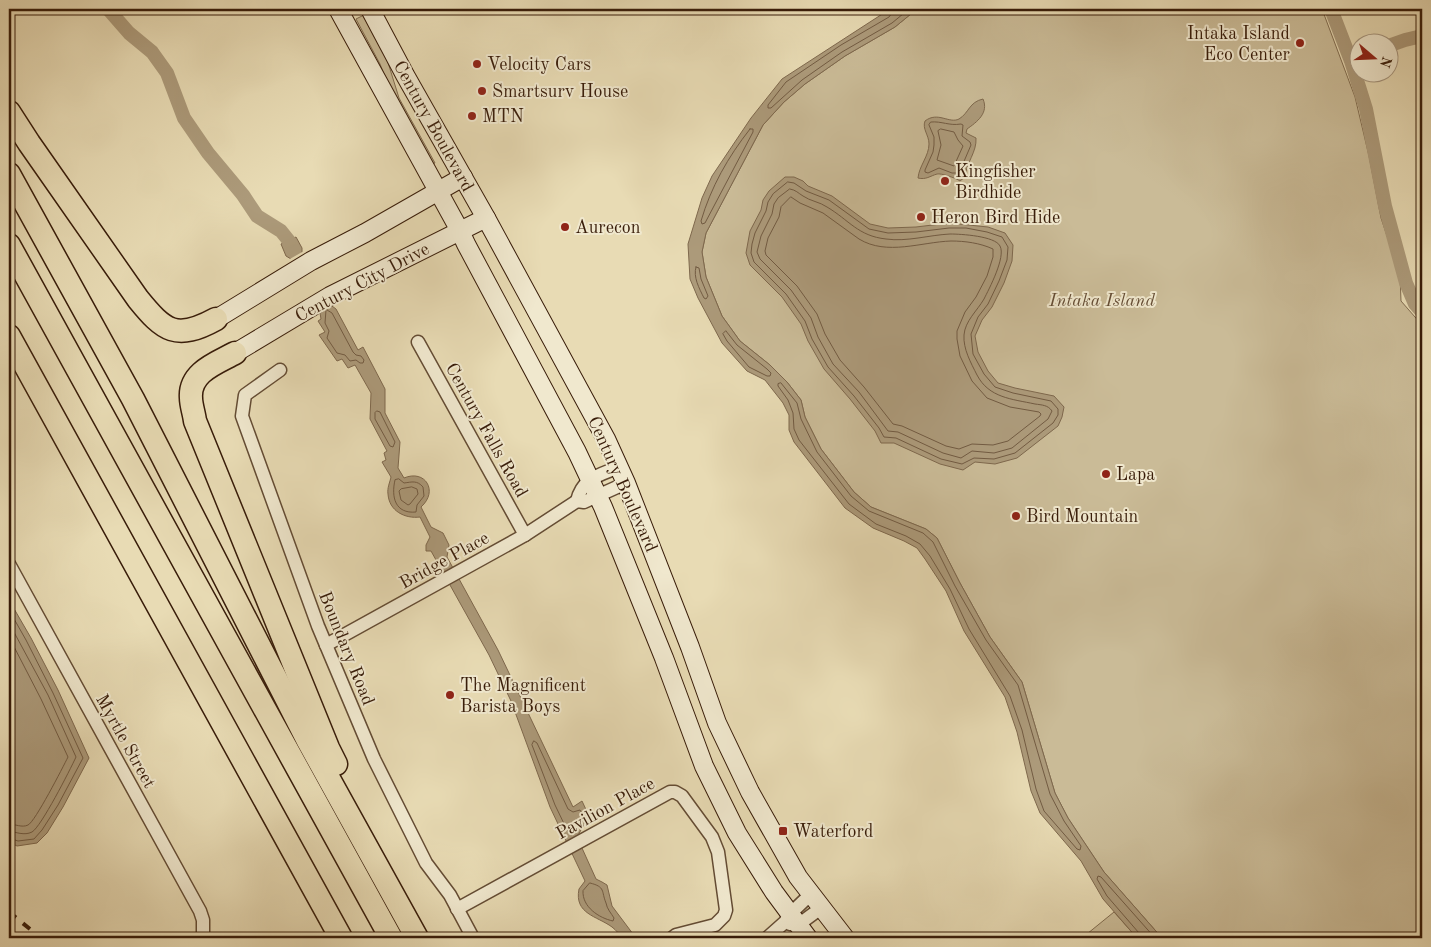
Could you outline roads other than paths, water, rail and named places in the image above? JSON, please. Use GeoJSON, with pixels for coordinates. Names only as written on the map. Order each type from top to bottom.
{"type":"FeatureCollection","features":[{"type":"Feature","properties":{"kind":"highway"},"geometry":{"type":"LineString","coordinates":[[9,112],[138,299],[154,319],[172,330],[183,331],[203,326],[218,317]]}},
{"type":"Feature","properties":{"kind":"highway"},"geometry":{"type":"LineString","coordinates":[[9,174],[133,399],[308,741],[417,938]]}},
{"type":"Feature","properties":{"kind":"highway"},"geometry":{"type":"LineString","coordinates":[[9,245],[391,938]]}},
{"type":"Feature","properties":{"kind":"highway"},"geometry":{"type":"LineString","coordinates":[[9,336],[341,938]]}},
{"type":"Feature","properties":{"kind":"highway"},"geometry":{"type":"LineString","coordinates":[[238,352],[198,375],[194,382],[191,397],[195,421],[328,748],[358,811],[425,938]]}},
{"type":"Feature","properties":{"kind":"main road","name":"Century Boulevard"},"geometry":{"type":"LineString","coordinates":[[338,9],[460,231],[577,452],[664,658],[704,766],[737,833],[795,925]]}},
{"type":"Feature","properties":{"kind":"main road","name":"Century Boulevard"},"geometry":{"type":"LineString","coordinates":[[373,12],[606,439],[623,475],[690,647],[716,723],[750,792],[798,877],[845,938]]}},
{"type":"Feature","properties":{"kind":"main road"},"geometry":{"type":"LineString","coordinates":[[218,317],[293,271],[365,233],[463,177]]}},
{"type":"Feature","properties":{"kind":"main road","name":"Century City Drive"},"geometry":{"type":"LineString","coordinates":[[238,352],[330,296],[486,218]]}},
{"type":"Feature","properties":{"kind":"street","name":"Century Falls Road"},"geometry":{"type":"LineString","coordinates":[[418,342],[525,535]]}},
{"type":"Feature","properties":{"kind":"street","name":"Boundary Road"},"geometry":{"type":"LineString","coordinates":[[280,370],[245,395],[242,416],[326,645],[374,760],[426,863],[444,886],[474,938]]}},
{"type":"Feature","properties":{"kind":"street"},"geometry":{"type":"LineString","coordinates":[[593,487],[623,475]]}},
{"type":"Feature","properties":{"kind":"street"},"geometry":{"type":"LineString","coordinates":[[593,487],[623,475]]}},
{"type":"Feature","properties":{"kind":"street","name":"Bridge Place"},"geometry":{"type":"LineString","coordinates":[[326,645],[525,535],[577,501],[584,502],[593,487]]}},
{"type":"Feature","properties":{"kind":"street","name":"Myrtle Street"},"geometry":{"type":"LineString","coordinates":[[9,564],[200,911],[203,920],[203,938]]}},
{"type":"Feature","properties":{"kind":"street","name":"Pavilion Place"},"geometry":{"type":"LineString","coordinates":[[458,909],[670,792],[675,792],[682,796],[712,837],[718,852],[726,910],[724,916],[715,925],[672,936],[672,938]]}},
{"type":"Feature","properties":{"kind":"street"},"geometry":{"type":"LineString","coordinates":[[795,925],[811,894]]}},
{"type":"Feature","properties":{"kind":"street"},"geometry":{"type":"LineString","coordinates":[[767,938],[795,925],[821,908]]}},
{"type":"Feature","properties":{"kind":"water"},"geometry":{"type":"Polygon","coordinates":[[[890,9],[917,9],[895,27],[845,56],[805,84],[784,102],[763,125],[706,233],[702,252],[706,277],[722,316],[740,341],[770,365],[801,400],[805,417],[821,449],[854,492],[871,507],[926,529],[937,538],[990,637],[1022,682],[1055,793],[1068,818],[1104,872],[1162,938],[1137,938],[1103,899],[1081,861],[1040,813],[1031,791],[1017,732],[1005,697],[964,631],[946,591],[925,559],[917,548],[873,528],[845,508],[794,442],[789,430],[789,415],[783,403],[765,380],[747,371],[722,343],[690,279],[688,244],[702,198],[712,176],[751,118],[782,79],[890,9]]]}},
{"type":"Feature","properties":{"kind":"water"},"geometry":{"type":"Polygon","coordinates":[[[983,99],[984,109],[981,117],[967,129],[966,133],[976,138],[976,143],[965,177],[960,181],[939,174],[918,178],[929,148],[929,141],[924,127],[925,121],[934,117],[951,120],[959,119],[978,100],[983,99]]]}},
{"type":"Feature","properties":{"kind":"water"},"geometry":{"type":"Polygon","coordinates":[[[785,177],[794,177],[803,181],[808,186],[832,196],[870,224],[888,228],[949,223],[988,227],[1005,233],[1013,245],[1012,261],[1004,283],[992,307],[982,320],[975,336],[978,352],[988,371],[998,383],[1054,396],[1064,407],[1058,426],[1017,458],[995,464],[975,462],[963,470],[940,464],[894,443],[881,443],[875,431],[824,369],[808,341],[801,324],[782,297],[750,265],[746,253],[750,231],[761,210],[763,200],[769,191],[785,177]]]}},
{"type":"Feature","properties":{"kind":"water"},"geometry":{"type":"Polygon","coordinates":[[[296,237],[302,252],[332,306],[336,309],[358,350],[363,347],[385,389],[385,413],[400,442],[398,468],[404,478],[418,476],[427,483],[429,494],[421,507],[431,527],[443,533],[449,545],[447,557],[498,650],[573,807],[582,801],[589,816],[577,837],[596,879],[607,885],[612,906],[636,938],[623,938],[612,927],[588,913],[580,904],[578,897],[579,889],[585,881],[550,807],[511,701],[489,655],[431,551],[426,551],[426,545],[430,537],[420,517],[409,517],[399,513],[391,505],[388,490],[391,477],[382,462],[386,460],[384,453],[387,451],[370,419],[371,393],[355,365],[348,368],[342,359],[337,361],[319,335],[325,332],[318,321],[321,319],[320,313],[291,259],[286,256],[281,244],[296,237]]]}},
{"type":"Feature","properties":{"kind":"water"},"geometry":{"type":"Polygon","coordinates":[[[9,600],[58,690],[89,758],[47,833],[37,843],[17,846],[9,842],[9,600]]]}},
{"type":"Feature","properties":{"kind":"waterway"},"geometry":{"type":"LineString","coordinates":[[108,9],[129,33],[152,52],[167,73],[184,118],[208,153],[243,195],[257,216],[281,231],[289,241]]}},
{"type":"Feature","properties":{"kind":"waterway"},"geometry":{"type":"LineString","coordinates":[[1331,9],[1351,61],[1366,109],[1385,206],[1406,283],[1415,304],[1422,312]]}},
{"type":"Feature","properties":{"kind":"waterway"},"geometry":{"type":"LineString","coordinates":[[1398,42],[1422,36]]}},
{"type":"Feature","properties":{"kind":"railway"},"geometry":{"type":"LineString","coordinates":[[9,912],[41,938]]}},
{"type":"Feature","properties":{"kind":"place","name":"Intaka Island Eco Center"},"geometry":{"type":"Point","coordinates":[1300,43]}},
{"type":"Feature","properties":{"kind":"place","name":"Velocity Cars"},"geometry":{"type":"Point","coordinates":[477,64]}},
{"type":"Feature","properties":{"kind":"place","name":"Smartsurv House"},"geometry":{"type":"Point","coordinates":[482,91]}},
{"type":"Feature","properties":{"kind":"place","name":"MTN"},"geometry":{"type":"Point","coordinates":[472,116]}},
{"type":"Feature","properties":{"kind":"place","name":"Kingfisher Birdhide"},"geometry":{"type":"Point","coordinates":[945,181]}},
{"type":"Feature","properties":{"kind":"place","name":"Heron Bird Hide"},"geometry":{"type":"Point","coordinates":[921,217]}},
{"type":"Feature","properties":{"kind":"place","name":"Aurecon"},"geometry":{"type":"Point","coordinates":[565,227]}},
{"type":"Feature","properties":{"kind":"place","name":"Lapa"},"geometry":{"type":"Point","coordinates":[1106,474]}},
{"type":"Feature","properties":{"kind":"place","name":"Bird Mountain"},"geometry":{"type":"Point","coordinates":[1016,516]}},
{"type":"Feature","properties":{"kind":"place","name":"The Magnificent Barista Boys"},"geometry":{"type":"Point","coordinates":[450,695]}},
{"type":"Feature","properties":{"kind":"place","name":"Waterford"},"geometry":{"type":"Point","coordinates":[783,831]}},
{"type":"Feature","properties":{"kind":"park label","name":"Intaka Island"},"geometry":{"type":"Point","coordinates":[1102,300]}}]}
